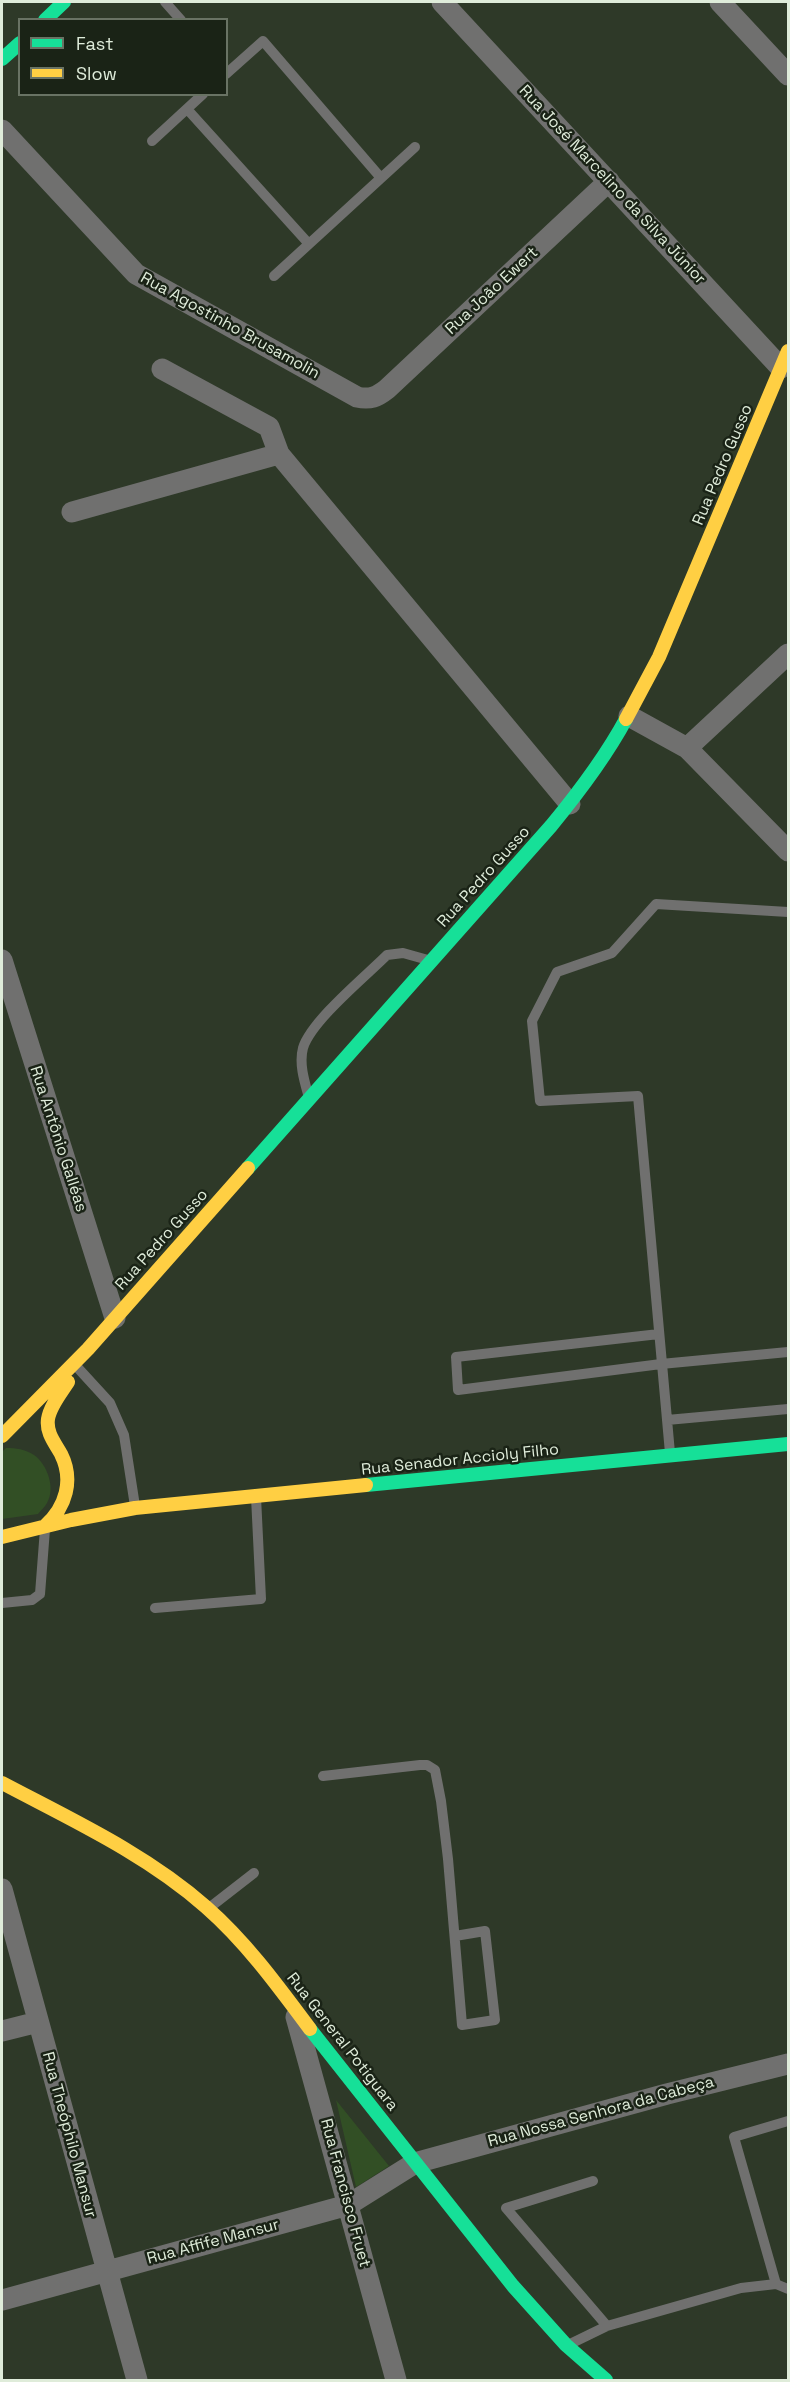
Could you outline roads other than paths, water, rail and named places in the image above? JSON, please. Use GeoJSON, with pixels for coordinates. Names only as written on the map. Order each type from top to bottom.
{"type":"FeatureCollection","features":[{"type":"Feature","properties":{"kind":"main road"},"geometry":{"type":"LineString","coordinates":[[47,18],[64,2]]}},
{"type":"Feature","properties":{"kind":"main road"},"geometry":{"type":"LineString","coordinates":[[2,59],[18,45]]}},
{"type":"Feature","properties":{"kind":"main road","name":"Rua Pedro Gusso"},"geometry":{"type":"LineString","coordinates":[[6,1432],[88,1349],[570,804],[601,762],[629,716],[675,622],[785,359]]}},
{"type":"Feature","properties":{"kind":"main road","name":"Rua Pedro Gusso"},"geometry":{"type":"LineString","coordinates":[[67,1472],[48,1427],[49,1418],[52,1408],[88,1349]]}},
{"type":"Feature","properties":{"kind":"main road"},"geometry":{"type":"LineString","coordinates":[[6,1432],[30,1429],[44,1435],[54,1445]]}},
{"type":"Feature","properties":{"kind":"main road","name":"Rua Senador Accioly Filho"},"geometry":{"type":"LineString","coordinates":[[45,1526],[135,1509],[789,1444]]}},
{"type":"Feature","properties":{"kind":"main road"},"geometry":{"type":"LineString","coordinates":[[67,1472],[79,1485]]}},
{"type":"Feature","properties":{"kind":"main road"},"geometry":{"type":"LineString","coordinates":[[2,1537],[45,1526],[54,1519],[66,1498],[67,1472]]}},
{"type":"Feature","properties":{"kind":"main road","name":"Rua Senador Accioly Filho"},"geometry":{"type":"LineString","coordinates":[[103,1500],[135,1509]]}},
{"type":"Feature","properties":{"kind":"main road","name":"Rua General Potiguara"},"geometry":{"type":"LineString","coordinates":[[2,1783],[157,1868],[208,1909],[249,1953],[293,2006],[516,2291],[567,2346],[606,2380]]}},
{"type":"Feature","properties":{"kind":"street","name":"Rua José Marcelino da Silva Júnior"},"geometry":{"type":"LineString","coordinates":[[442,2],[609,181],[785,359]]}},
{"type":"Feature","properties":{"kind":"street"},"geometry":{"type":"LineString","coordinates":[[720,2],[789,75]]}},
{"type":"Feature","properties":{"kind":"street","name":"Rua Agostinho Brusamolin"},"geometry":{"type":"LineString","coordinates":[[2,130],[136,274],[357,397],[372,398]]}},
{"type":"Feature","properties":{"kind":"street","name":"Rua João Ewert"},"geometry":{"type":"LineString","coordinates":[[372,398],[387,389],[609,181]]}},
{"type":"Feature","properties":{"kind":"street"},"geometry":{"type":"LineString","coordinates":[[162,369],[269,426],[279,454],[570,804]]}},
{"type":"Feature","properties":{"kind":"street"},"geometry":{"type":"LineString","coordinates":[[72,512],[279,454]]}},
{"type":"Feature","properties":{"kind":"street"},"geometry":{"type":"LineString","coordinates":[[687,748],[789,654]]}},
{"type":"Feature","properties":{"kind":"street"},"geometry":{"type":"LineString","coordinates":[[629,716],[687,748],[789,851]]}},
{"type":"Feature","properties":{"kind":"street","name":"Rua Antônio Galléas"},"geometry":{"type":"LineString","coordinates":[[2,960],[115,1318]]}},
{"type":"Feature","properties":{"kind":"street","name":"Rua Theóphilo Mansur"},"geometry":{"type":"LineString","coordinates":[[2,1890],[137,2380]]}},
{"type":"Feature","properties":{"kind":"street","name":"Rua Francisco Fruet"},"geometry":{"type":"LineString","coordinates":[[293,2006],[396,2380]]}},
{"type":"Feature","properties":{"kind":"street"},"geometry":{"type":"LineString","coordinates":[[2,2031],[38,2022]]}},
{"type":"Feature","properties":{"kind":"street","name":"Rua Nossa Senhora da Cabeça"},"geometry":{"type":"LineString","coordinates":[[415,2163],[678,2091],[789,2064]]}},
{"type":"Feature","properties":{"kind":"street","name":"Rua Affife Mansur"},"geometry":{"type":"LineString","coordinates":[[2,2300],[348,2205],[415,2163]]}},
{"type":"Feature","properties":{"kind":"lane"},"geometry":{"type":"LineString","coordinates":[[165,2],[179,18]]}},
{"type":"Feature","properties":{"kind":"lane"},"geometry":{"type":"LineString","coordinates":[[228,72],[263,41],[381,178]]}},
{"type":"Feature","properties":{"kind":"lane"},"geometry":{"type":"LineString","coordinates":[[152,141],[201,96]]}},
{"type":"Feature","properties":{"kind":"lane"},"geometry":{"type":"LineString","coordinates":[[187,109],[309,244]]}},
{"type":"Feature","properties":{"kind":"lane"},"geometry":{"type":"LineString","coordinates":[[274,276],[415,147]]}},
{"type":"Feature","properties":{"kind":"lane"},"geometry":{"type":"LineString","coordinates":[[670,1455],[638,1096],[540,1101],[532,1021],[557,972],[612,952],[656,904],[789,912]]}},
{"type":"Feature","properties":{"kind":"lane"},"geometry":{"type":"LineString","coordinates":[[309,1100],[302,1066],[303,1048],[314,1027],[387,955],[403,953],[431,961]]}},
{"type":"Feature","properties":{"kind":"lane"},"geometry":{"type":"LineString","coordinates":[[658,1334],[456,1357],[458,1390],[661,1364],[789,1352]]}},
{"type":"Feature","properties":{"kind":"lane"},"geometry":{"type":"LineString","coordinates":[[77,1367],[110,1402],[124,1436],[135,1509]]}},
{"type":"Feature","properties":{"kind":"lane"},"geometry":{"type":"LineString","coordinates":[[667,1420],[789,1408]]}},
{"type":"Feature","properties":{"kind":"lane"},"geometry":{"type":"LineString","coordinates":[[155,1608],[261,1599],[256,1497]]}},
{"type":"Feature","properties":{"kind":"lane"},"geometry":{"type":"LineString","coordinates":[[2,1603],[32,1600],[40,1594],[45,1526]]}},
{"type":"Feature","properties":{"kind":"lane"},"geometry":{"type":"LineString","coordinates":[[323,1776],[427,1765],[435,1770],[448,1858],[462,2025],[495,2020],[485,1931],[455,1936]]}},
{"type":"Feature","properties":{"kind":"lane"},"geometry":{"type":"LineString","coordinates":[[208,1909],[254,1873]]}},
{"type":"Feature","properties":{"kind":"lane"},"geometry":{"type":"LineString","coordinates":[[776,2284],[734,2136],[789,2121]]}},
{"type":"Feature","properties":{"kind":"lane"},"geometry":{"type":"LineString","coordinates":[[593,2181],[506,2208],[607,2326]]}},
{"type":"Feature","properties":{"kind":"lane"},"geometry":{"type":"LineString","coordinates":[[567,2346],[607,2326],[741,2288],[776,2284],[789,2289]]}}]}
